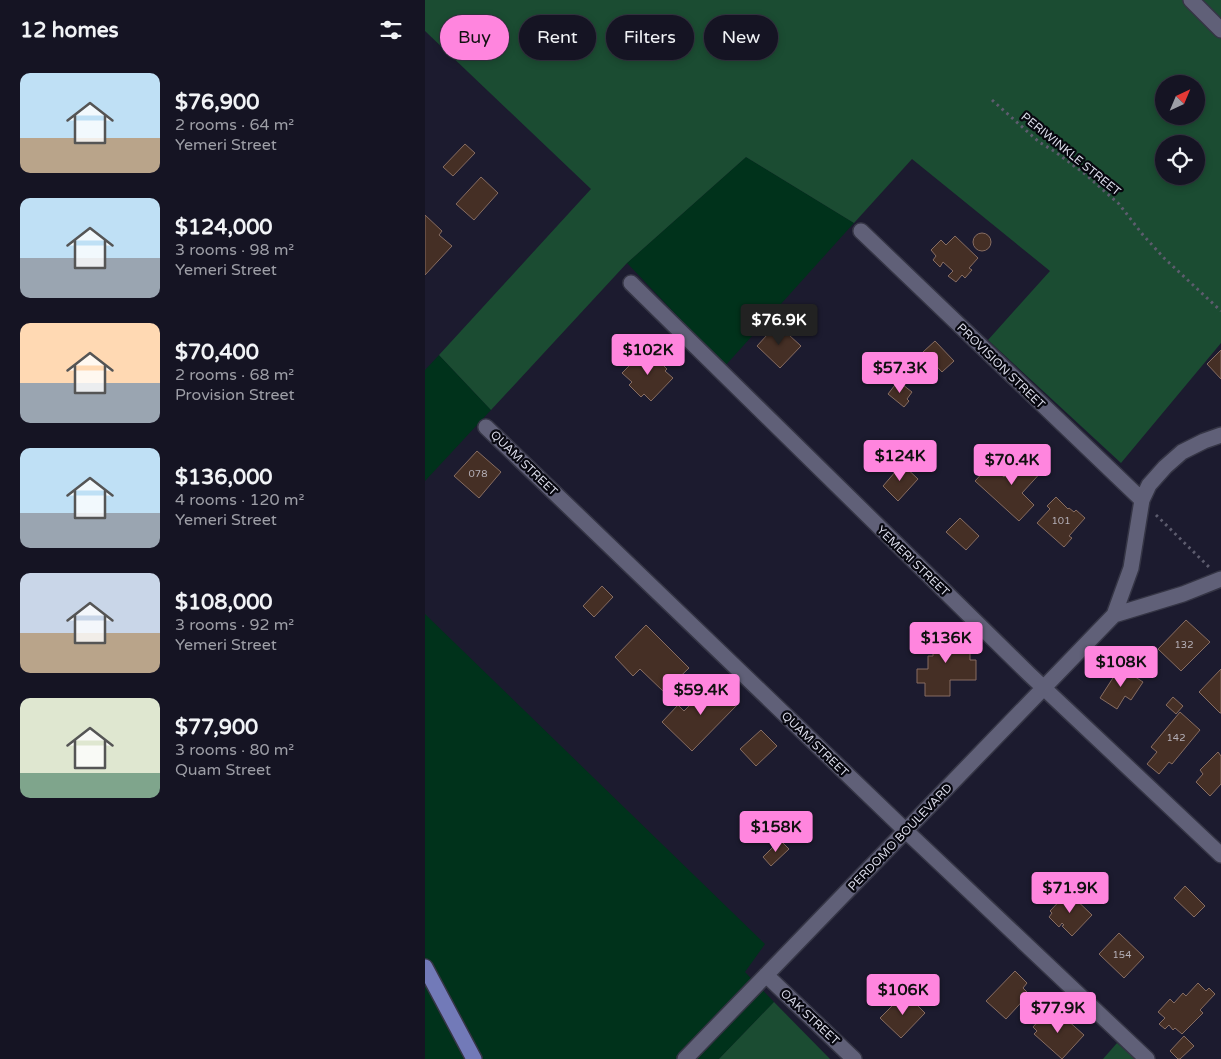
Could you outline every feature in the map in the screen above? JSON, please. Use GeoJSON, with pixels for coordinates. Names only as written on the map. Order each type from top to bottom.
{"type":"FeatureCollection","features":[{"type":"Feature","properties":{"kind":"main road"},"geometry":{"type":"LineString","coordinates":[[425,967],[474,1059]]}},
{"type":"Feature","properties":{"kind":"street"},"geometry":{"type":"LineString","coordinates":[[1191,0],[1221,30]]}},
{"type":"Feature","properties":{"kind":"street","name":"PROVISION STREET"},"geometry":{"type":"LineString","coordinates":[[861,231],[1142,500]]}},
{"type":"Feature","properties":{"kind":"street","name":"YEMERI STREET"},"geometry":{"type":"LineString","coordinates":[[631,284],[1043,688],[1221,855]]}},
{"type":"Feature","properties":{"kind":"street","name":"QUAM STREET"},"geometry":{"type":"LineString","coordinates":[[486,427],[905,831],[1147,1059]]}},
{"type":"Feature","properties":{"kind":"street","name":"PERDOMO BOULEVARD"},"geometry":{"type":"LineString","coordinates":[[685,1059],[1114,615],[1131,568],[1142,500],[1149,485],[1165,466],[1182,452],[1221,435]]}},
{"type":"Feature","properties":{"kind":"street","name":"PERDOMO BOULEVARD"},"geometry":{"type":"LineString","coordinates":[[1114,615],[1183,594],[1221,579]]}},
{"type":"Feature","properties":{"kind":"street","name":"OAK STREET"},"geometry":{"type":"LineString","coordinates":[[766,976],[854,1059]]}},
{"type":"Feature","properties":{"kind":"path","name":"PERIWINKLE STREET"},"geometry":{"type":"LineString","coordinates":[[992,100],[1039,142],[1085,174],[1119,204],[1164,258],[1221,310]]}},
{"type":"Feature","properties":{"kind":"path"},"geometry":{"type":"LineString","coordinates":[[1142,500],[1221,579]]}},
{"type":"Feature","properties":{"kind":"green space"},"geometry":{"type":"Polygon","coordinates":[[[425,0],[1221,0],[1221,343],[1121,463],[988,340],[1050,271],[912,159],[854,223],[746,157],[627,263],[491,410],[439,355],[591,189],[455,60],[509,60],[509,15],[440,15],[440,45],[425,31],[425,0]]]}},
{"type":"Feature","properties":{"kind":"green space"},"geometry":{"type":"Polygon","coordinates":[[[746,157],[854,223],[725,366],[627,263],[746,157]]]}},
{"type":"Feature","properties":{"kind":"green space"},"geometry":{"type":"Polygon","coordinates":[[[439,355],[491,410],[425,481],[425,370],[439,355]]]}},
{"type":"Feature","properties":{"kind":"green space"},"geometry":{"type":"Polygon","coordinates":[[[425,614],[765,944],[745,972],[774,1002],[719,1059],[425,1059],[425,614]]]}},
{"type":"Feature","properties":{"kind":"green space"},"geometry":{"type":"Polygon","coordinates":[[[774,1002],[830,1059],[719,1059],[774,1002]]]}},
{"type":"Feature","properties":{"kind":"green space"},"geometry":{"type":"Polygon","coordinates":[[[1117,1043],[1136,1059],[1103,1059],[1117,1043]]]}},
{"type":"Feature","properties":{"kind":"building"},"geometry":{"type":"Polygon","coordinates":[[[465,144],[475,153],[453,176],[443,167],[465,144]]]}},
{"type":"Feature","properties":{"kind":"building"},"geometry":{"type":"Polygon","coordinates":[[[481,177],[498,193],[474,220],[456,204],[481,177]]]}},
{"type":"Feature","properties":{"kind":"building"},"geometry":{"type":"Polygon","coordinates":[[[425,215],[442,231],[439,235],[452,246],[425,275],[425,215]]]}},
{"type":"Feature","properties":{"kind":"building"},"geometry":{"type":"Polygon","coordinates":[[[978,233],[986,233],[991,238],[989,249],[978,251],[973,246],[973,238],[978,233]]]}},
{"type":"Feature","properties":{"kind":"building"},"geometry":{"type":"Polygon","coordinates":[[[955,236],[978,258],[969,268],[972,270],[965,278],[962,275],[956,282],[948,276],[953,271],[943,262],[940,267],[933,260],[936,256],[931,250],[941,240],[946,245],[955,236]]]}},
{"type":"Feature","properties":{"kind":"building"},"geometry":{"type":"Polygon","coordinates":[[[777,324],[801,346],[780,368],[757,346],[777,324]]]}},
{"type":"Feature","properties":{"kind":"building"},"geometry":{"type":"Polygon","coordinates":[[[935,341],[954,361],[942,372],[923,352],[935,341]]]}},
{"type":"Feature","properties":{"kind":"building"},"geometry":{"type":"Polygon","coordinates":[[[1221,350],[1221,379],[1207,364],[1221,350]]]}},
{"type":"Feature","properties":{"kind":"building"},"geometry":{"type":"Polygon","coordinates":[[[644,351],[652,359],[657,354],[662,359],[660,362],[667,369],[665,371],[673,378],[651,401],[644,394],[641,397],[629,385],[632,382],[622,373],[644,351]]]}},
{"type":"Feature","properties":{"kind":"building"},"geometry":{"type":"Polygon","coordinates":[[[898,381],[912,392],[907,399],[909,401],[904,407],[888,394],[898,381]]]}},
{"type":"Feature","properties":{"kind":"building"},"geometry":{"type":"Polygon","coordinates":[[[477,451],[501,472],[479,498],[454,476],[477,451]]]}},
{"type":"Feature","properties":{"kind":"building"},"geometry":{"type":"Polygon","coordinates":[[[1027,453],[1044,469],[1022,493],[1034,505],[1019,521],[975,481],[990,465],[1004,477],[1027,453]]]}},
{"type":"Feature","properties":{"kind":"building"},"geometry":{"type":"Polygon","coordinates":[[[902,464],[918,479],[898,501],[883,486],[902,464]]]}},
{"type":"Feature","properties":{"kind":"building"},"geometry":{"type":"Polygon","coordinates":[[[1056,497],[1068,509],[1074,512],[1076,510],[1085,518],[1069,536],[1072,538],[1064,547],[1037,523],[1050,509],[1047,506],[1056,497]]]}},
{"type":"Feature","properties":{"kind":"building"},"geometry":{"type":"Polygon","coordinates":[[[960,518],[979,536],[966,550],[946,532],[960,518]]]}},
{"type":"Feature","properties":{"kind":"building"},"geometry":{"type":"Polygon","coordinates":[[[602,586],[613,597],[594,617],[583,606],[602,586]]]}},
{"type":"Feature","properties":{"kind":"building"},"geometry":{"type":"Polygon","coordinates":[[[1186,620],[1210,642],[1181,671],[1158,649],[1186,620]]]}},
{"type":"Feature","properties":{"kind":"building"},"geometry":{"type":"Polygon","coordinates":[[[646,625],[689,668],[664,692],[640,669],[633,676],[615,657],[646,625]]]}},
{"type":"Feature","properties":{"kind":"building"},"geometry":{"type":"Polygon","coordinates":[[[933,626],[956,626],[956,653],[970,653],[970,660],[976,660],[976,680],[950,680],[950,696],[925,696],[925,683],[917,683],[917,669],[928,669],[928,656],[933,656],[933,626]]]}},
{"type":"Feature","properties":{"kind":"building"},"geometry":{"type":"Polygon","coordinates":[[[1120,667],[1143,682],[1131,700],[1125,696],[1117,709],[1100,698],[1120,667]]]}},
{"type":"Feature","properties":{"kind":"building"},"geometry":{"type":"Polygon","coordinates":[[[1221,669],[1221,713],[1220,713],[1199,692],[1221,669]]]}},
{"type":"Feature","properties":{"kind":"building"},"geometry":{"type":"Polygon","coordinates":[[[713,682],[720,689],[725,684],[734,693],[729,698],[737,705],[692,751],[662,722],[678,705],[684,711],[713,682]]]}},
{"type":"Feature","properties":{"kind":"building"},"geometry":{"type":"Polygon","coordinates":[[[1173,697],[1183,706],[1176,714],[1166,705],[1173,697]]]}},
{"type":"Feature","properties":{"kind":"building"},"geometry":{"type":"Polygon","coordinates":[[[1180,712],[1200,730],[1172,764],[1169,762],[1159,774],[1147,764],[1157,752],[1151,747],[1180,712]]]}},
{"type":"Feature","properties":{"kind":"building"},"geometry":{"type":"Polygon","coordinates":[[[761,730],[777,746],[756,766],[740,749],[761,730]]]}},
{"type":"Feature","properties":{"kind":"building"},"geometry":{"type":"Polygon","coordinates":[[[1218,752],[1221,756],[1221,784],[1210,796],[1196,782],[1203,774],[1200,770],[1218,752]]]}},
{"type":"Feature","properties":{"kind":"building"},"geometry":{"type":"Polygon","coordinates":[[[780,840],[789,849],[771,866],[763,857],[780,840]]]}},
{"type":"Feature","properties":{"kind":"building"},"geometry":{"type":"Polygon","coordinates":[[[1084,874],[1103,892],[1096,899],[1077,882],[1084,874]]]}},
{"type":"Feature","properties":{"kind":"building"},"geometry":{"type":"Polygon","coordinates":[[[1185,886],[1205,906],[1194,917],[1174,898],[1185,886]]]}},
{"type":"Feature","properties":{"kind":"building"},"geometry":{"type":"Polygon","coordinates":[[[1068,892],[1092,915],[1072,936],[1062,926],[1064,925],[1062,923],[1059,927],[1049,917],[1052,913],[1050,911],[1068,892]]]}},
{"type":"Feature","properties":{"kind":"building"},"geometry":{"type":"Polygon","coordinates":[[[1119,933],[1144,957],[1124,978],[1099,954],[1119,933]]]}},
{"type":"Feature","properties":{"kind":"building"},"geometry":{"type":"Polygon","coordinates":[[[1015,971],[1027,983],[1023,988],[1029,994],[1006,1019],[986,1001],[1015,971]]]}},
{"type":"Feature","properties":{"kind":"building"},"geometry":{"type":"Polygon","coordinates":[[[1198,983],[1206,991],[1209,988],[1215,994],[1200,1010],[1203,1013],[1182,1034],[1175,1028],[1173,1030],[1169,1025],[1165,1029],[1159,1024],[1165,1018],[1158,1012],[1170,999],[1174,1003],[1183,993],[1186,996],[1198,983]]]}},
{"type":"Feature","properties":{"kind":"building"},"geometry":{"type":"Polygon","coordinates":[[[905,993],[925,1013],[901,1038],[880,1018],[905,993]]]}},
{"type":"Feature","properties":{"kind":"building"},"geometry":{"type":"Polygon","coordinates":[[[1056,1010],[1084,1035],[1062,1059],[1034,1034],[1037,1031],[1033,1027],[1043,1016],[1047,1020],[1056,1010]]]}},
{"type":"Feature","properties":{"kind":"building"},"geometry":{"type":"Polygon","coordinates":[[[1184,1036],[1194,1046],[1178,1059],[1170,1051],[1184,1036]]]}}]}
